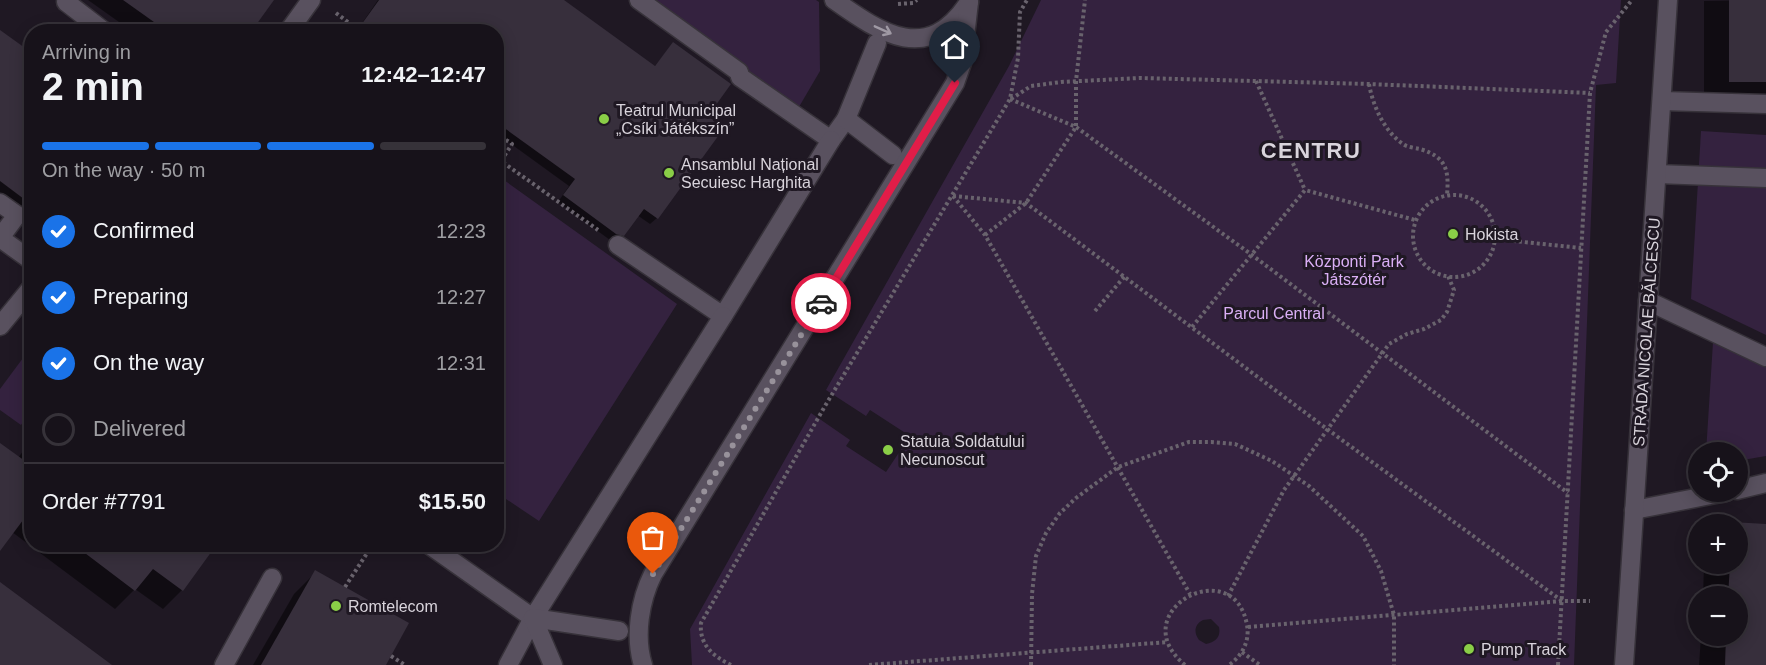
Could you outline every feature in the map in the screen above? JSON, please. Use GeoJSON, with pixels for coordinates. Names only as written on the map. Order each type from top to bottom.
{"type":"FeatureCollection","features":[{"type":"Feature","properties":{"kind":"street"},"geometry":{"type":"LineString","coordinates":[[68,0],[66,2],[95,24]]}},
{"type":"Feature","properties":{"kind":"street"},"geometry":{"type":"LineString","coordinates":[[639,0],[739,72],[740,77],[831,140]]}},
{"type":"Feature","properties":{"kind":"street"},"geometry":{"type":"LineString","coordinates":[[834,0],[883,31],[910,39],[926,38],[946,28],[960,16],[970,1]]}},
{"type":"Feature","properties":{"kind":"street","name":"STRADA NICOLAE BĂLCESCU"},"geometry":{"type":"LineString","coordinates":[[1624,665],[1668,0]]}},
{"type":"Feature","properties":{"kind":"street"},"geometry":{"type":"LineString","coordinates":[[643,665],[640,648],[640,613],[646,588],[955,83],[962,63],[970,1]]}},
{"type":"Feature","properties":{"kind":"street"},"geometry":{"type":"LineString","coordinates":[[297,24],[319,3]]}},
{"type":"Feature","properties":{"kind":"street"},"geometry":{"type":"LineString","coordinates":[[507,665],[533,618],[846,119],[878,43]]}},
{"type":"Feature","properties":{"kind":"street"},"geometry":{"type":"LineString","coordinates":[[1662,101],[1766,104]]}},
{"type":"Feature","properties":{"kind":"street"},"geometry":{"type":"LineString","coordinates":[[846,119],[893,155]]}},
{"type":"Feature","properties":{"kind":"street"},"geometry":{"type":"LineString","coordinates":[[1657,174],[1766,178]]}},
{"type":"Feature","properties":{"kind":"street"},"geometry":{"type":"LineString","coordinates":[[0,203],[16,215],[0,238],[24,255]]}},
{"type":"Feature","properties":{"kind":"street"},"geometry":{"type":"LineString","coordinates":[[618,245],[723,316]]}},
{"type":"Feature","properties":{"kind":"street"},"geometry":{"type":"LineString","coordinates":[[0,326],[24,297]]}},
{"type":"Feature","properties":{"kind":"street"},"geometry":{"type":"LineString","coordinates":[[1648,301],[1766,357]]}},
{"type":"Feature","properties":{"kind":"street"},"geometry":{"type":"LineString","coordinates":[[1748,487],[1766,483]]}},
{"type":"Feature","properties":{"kind":"street"},"geometry":{"type":"LineString","coordinates":[[1634,510],[1688,499]]}},
{"type":"Feature","properties":{"kind":"street"},"geometry":{"type":"LineString","coordinates":[[439,552],[533,618],[619,631]]}},
{"type":"Feature","properties":{"kind":"street"},"geometry":{"type":"LineString","coordinates":[[224,665],[272,578]]}},
{"type":"Feature","properties":{"kind":"street"},"geometry":{"type":"LineString","coordinates":[[533,618],[553,665]]}},
{"type":"Feature","properties":{"kind":"path"},"geometry":{"type":"LineString","coordinates":[[891,4],[913,3],[917,0]]}},
{"type":"Feature","properties":{"kind":"path"},"geometry":{"type":"LineString","coordinates":[[731,665],[707,650],[700,636],[701,623],[825,406],[1010,99],[1018,58],[1020,12],[1027,0]]}},
{"type":"Feature","properties":{"kind":"path"},"geometry":{"type":"LineString","coordinates":[[985,235],[1026,203],[1076,127],[1076,81],[1085,0]]}},
{"type":"Feature","properties":{"kind":"path"},"geometry":{"type":"LineString","coordinates":[[1558,665],[1590,93],[1606,32],[1632,0]]}},
{"type":"Feature","properties":{"kind":"path"},"geometry":{"type":"LineString","coordinates":[[319,3],[349,24]]}},
{"type":"Feature","properties":{"kind":"path"},"geometry":{"type":"LineString","coordinates":[[1010,99],[1032,86],[1140,78],[1590,93]]}},
{"type":"Feature","properties":{"kind":"path"},"geometry":{"type":"LineString","coordinates":[[1256,81],[1305,190]]}},
{"type":"Feature","properties":{"kind":"path"},"geometry":{"type":"LineString","coordinates":[[1369,84],[1371,97],[1386,126],[1404,145],[1428,152],[1441,160],[1446,167],[1447,195]]}},
{"type":"Feature","properties":{"kind":"path"},"geometry":{"type":"LineString","coordinates":[[1010,99],[1076,127],[1252,255],[1568,493]]}},
{"type":"Feature","properties":{"kind":"path"},"geometry":{"type":"LineString","coordinates":[[504,138],[512,144],[504,156]]}},
{"type":"Feature","properties":{"kind":"path"},"geometry":{"type":"LineString","coordinates":[[504,163],[618,245]]}},
{"type":"Feature","properties":{"kind":"path"},"geometry":{"type":"LineString","coordinates":[[1305,190],[1416,220]]}},
{"type":"Feature","properties":{"kind":"path"},"geometry":{"type":"LineString","coordinates":[[1192,327],[1305,190]]}},
{"type":"Feature","properties":{"kind":"path"},"geometry":{"type":"LineString","coordinates":[[1447,195],[1461,195],[1473,200],[1484,208],[1491,219],[1495,239],[1489,256],[1482,266],[1466,275],[1448,276],[1425,266],[1413,244],[1416,220],[1423,208],[1447,195]]}},
{"type":"Feature","properties":{"kind":"path"},"geometry":{"type":"LineString","coordinates":[[953,196],[1026,203],[1327,429],[1562,601]]}},
{"type":"Feature","properties":{"kind":"path"},"geometry":{"type":"LineString","coordinates":[[953,196],[985,235],[1191,594]]}},
{"type":"Feature","properties":{"kind":"path"},"geometry":{"type":"LineString","coordinates":[[1495,239],[1581,248]]}},
{"type":"Feature","properties":{"kind":"path"},"geometry":{"type":"LineString","coordinates":[[1095,311],[1125,276]]}},
{"type":"Feature","properties":{"kind":"path"},"geometry":{"type":"LineString","coordinates":[[1228,596],[1284,490],[1389,344],[1441,320],[1447,312],[1454,290],[1448,276]]}},
{"type":"Feature","properties":{"kind":"path"},"geometry":{"type":"LineString","coordinates":[[1031,665],[1032,594],[1036,556],[1046,533],[1060,513],[1076,498],[1118,467],[1189,442],[1235,444],[1272,462],[1309,486],[1363,536],[1381,571],[1394,615],[1394,665]]}},
{"type":"Feature","properties":{"kind":"path"},"geometry":{"type":"LineString","coordinates":[[345,587],[368,552]]}},
{"type":"Feature","properties":{"kind":"path"},"geometry":{"type":"LineString","coordinates":[[1184,665],[1174,654],[1168,642],[1167,632],[1171,614],[1176,606],[1191,594],[1203,591],[1216,591],[1228,596],[1238,604],[1245,615],[1248,627],[1247,640],[1242,652],[1229,665]]}},
{"type":"Feature","properties":{"kind":"path"},"geometry":{"type":"LineString","coordinates":[[1248,627],[1562,601],[1590,601]]}},
{"type":"Feature","properties":{"kind":"path"},"geometry":{"type":"LineString","coordinates":[[869,665],[1168,642]]}},
{"type":"Feature","properties":{"kind":"path"},"geometry":{"type":"LineString","coordinates":[[1242,652],[1260,665]]}},
{"type":"Feature","properties":{"kind":"path"},"geometry":{"type":"LineString","coordinates":[[391,657],[405,665]]}},
{"type":"Feature","properties":{"kind":"green space"},"geometry":{"type":"Polygon","coordinates":[[[645,0],[816,0],[819,2],[820,71],[796,112],[645,0]]]}},
{"type":"Feature","properties":{"kind":"green space","name":"Parcul Central"},"geometry":{"type":"Polygon","coordinates":[[[1041,0],[1621,0],[1616,83],[1596,85],[1574,665],[692,665],[690,629],[811,413],[850,440],[846,446],[886,472],[910,436],[870,410],[866,416],[826,390],[1009,66],[1041,0]],[[1211,619],[1203,620],[1197,626],[1196,634],[1199,640],[1206,644],[1210,643],[1218,636],[1219,627],[1211,619]]]}},
{"type":"Feature","properties":{"kind":"green space"},"geometry":{"type":"Polygon","coordinates":[[[1701,131],[1766,135],[1766,335],[1691,299],[1701,131]]]}},
{"type":"Feature","properties":{"kind":"green space"},"geometry":{"type":"Polygon","coordinates":[[[504,180],[677,304],[539,521],[504,498],[504,180]]]}},
{"type":"Feature","properties":{"kind":"green space"},"geometry":{"type":"Polygon","coordinates":[[[1713,342],[1766,367],[1766,456],[1748,459],[1748,442],[1707,442],[1713,342]]]}},
{"type":"Feature","properties":{"kind":"green space"},"geometry":{"type":"Polygon","coordinates":[[[24,357],[24,421],[21,425],[0,410],[0,389],[24,357]]]}},
{"type":"Feature","properties":{"kind":"building"},"geometry":{"type":"Polygon","coordinates":[[[123,0],[274,0],[257,24],[157,24],[123,0]]]}},
{"type":"Feature","properties":{"kind":"building","name":"Teatrul Municipal „Csíki Játékszín”"},"geometry":{"type":"Polygon","coordinates":[[[379,0],[564,0],[655,66],[673,42],[731,84],[708,116],[724,128],[658,219],[644,209],[624,236],[616,234],[563,195],[575,179],[504,128],[504,24],[362,24],[379,0]]]}},
{"type":"Feature","properties":{"kind":"building"},"geometry":{"type":"Polygon","coordinates":[[[1729,0],[1766,0],[1766,82],[1729,82],[1729,0]]]}},
{"type":"Feature","properties":{"kind":"building"},"geometry":{"type":"Polygon","coordinates":[[[0,30],[24,47],[24,199],[0,181],[0,30]]]}},
{"type":"Feature","properties":{"kind":"building"},"geometry":{"type":"Polygon","coordinates":[[[0,443],[24,460],[24,519],[0,551],[0,443]]]}},
{"type":"Feature","properties":{"kind":"building"},"geometry":{"type":"Polygon","coordinates":[[[1748,523],[1766,524],[1766,665],[1725,665],[1726,646],[1748,646],[1748,586],[1729,586],[1729,574],[1748,574],[1748,523]]]}},
{"type":"Feature","properties":{"kind":"building"},"geometry":{"type":"Polygon","coordinates":[[[84,552],[211,552],[183,591],[153,569],[135,591],[84,552]]]}},
{"type":"Feature","properties":{"kind":"building","name":"Romtelecom"},"geometry":{"type":"Polygon","coordinates":[[[315,570],[409,623],[386,665],[261,665],[315,570]]]}},
{"type":"Feature","properties":{"kind":"building"},"geometry":{"type":"Polygon","coordinates":[[[0,582],[112,665],[0,665],[0,582]]]}},
{"type":"Feature","properties":{"kind":"way so far"},"geometry":{"type":"LineString","coordinates":[[653,574],[821,303]]}},
{"type":"Feature","properties":{"kind":"place","name":"Teatrul Municipal „Csíki Játékszín”"},"geometry":{"type":"Point","coordinates":[604,119]}},
{"type":"Feature","properties":{"kind":"place","name":"Ansamblul Național Secuiesc Harghita"},"geometry":{"type":"Point","coordinates":[669,173]}},
{"type":"Feature","properties":{"kind":"place","name":"Hokista"},"geometry":{"type":"Point","coordinates":[1453,234]}},
{"type":"Feature","properties":{"kind":"place","name":"Statuia Soldatului Necunoscut"},"geometry":{"type":"Point","coordinates":[888,450]}},
{"type":"Feature","properties":{"kind":"place","name":"Romtelecom"},"geometry":{"type":"Point","coordinates":[336,606]}},
{"type":"Feature","properties":{"kind":"place","name":"Pump Track"},"geometry":{"type":"Point","coordinates":[1469,649]}},
{"type":"Feature","properties":{"kind":"district","name":"CENTRU"},"geometry":{"type":"Point","coordinates":[1311,150]}},
{"type":"Feature","properties":{"kind":"route"},"geometry":{"type":"LineString","coordinates":[[821,303],[955,83]]}},
{"type":"Feature","properties":{"kind":"park label","name":"Központi Park Játszótér"},"geometry":{"type":"Point","coordinates":[1354,270]}}]}
